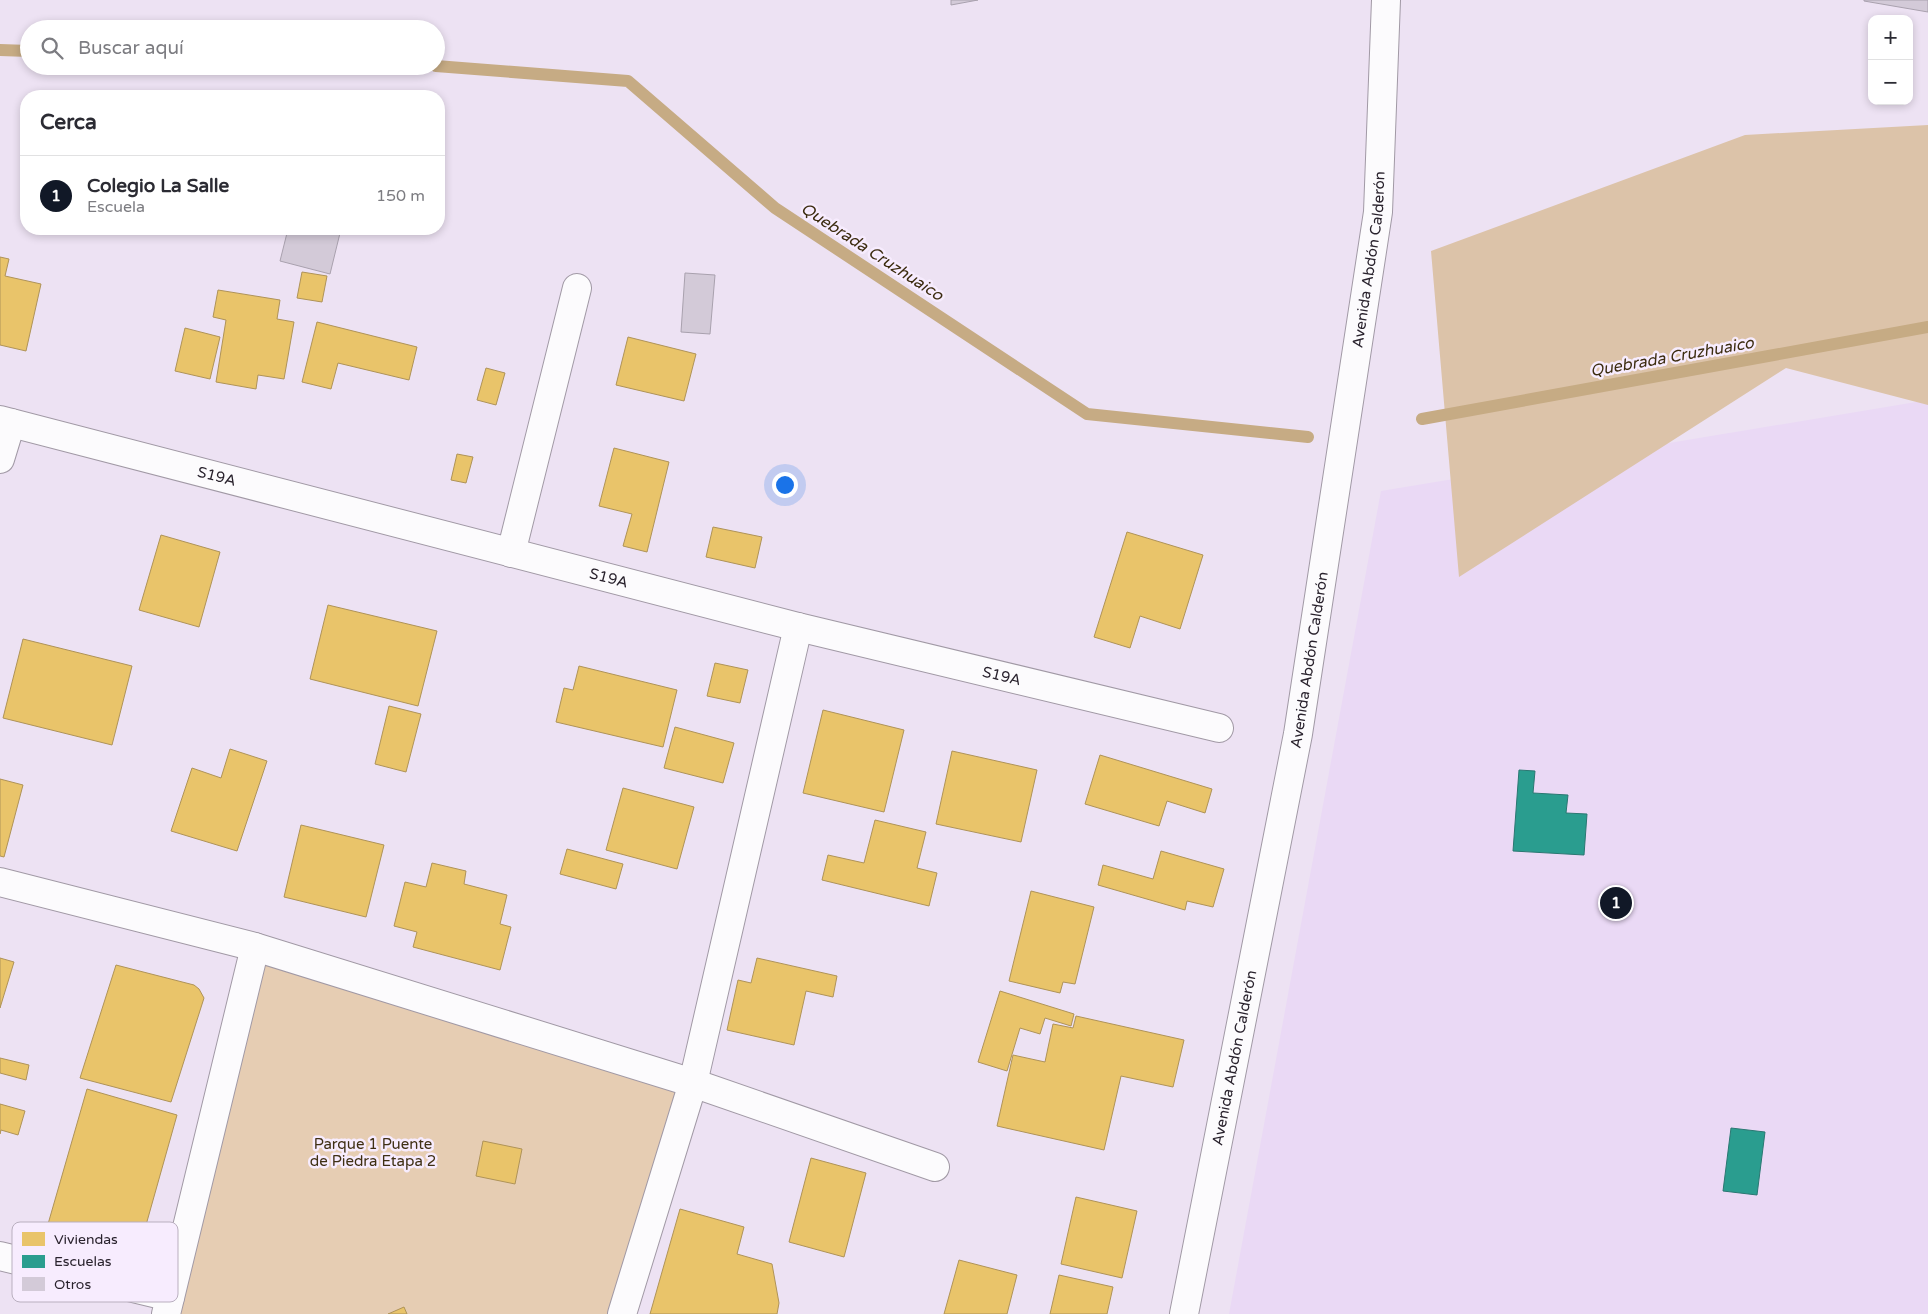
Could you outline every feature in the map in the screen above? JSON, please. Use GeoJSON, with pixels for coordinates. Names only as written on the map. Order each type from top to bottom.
{"type":"FeatureCollection","features":[{"type":"Feature","properties":{"kind":"street","name":"Avenida Abdón Calderón"},"geometry":{"type":"LineString","coordinates":[[1184,1314],[1298,734],[1378,212],[1386,0]]}},
{"type":"Feature","properties":{"kind":"street"},"geometry":{"type":"LineString","coordinates":[[511,552],[577,288]]}},
{"type":"Feature","properties":{"kind":"street"},"geometry":{"type":"LineString","coordinates":[[0,459],[5,421]]}},
{"type":"Feature","properties":{"kind":"street","name":"S19A"},"geometry":{"type":"LineString","coordinates":[[5,421],[798,627],[1219,728]]}},
{"type":"Feature","properties":{"kind":"street"},"geometry":{"type":"LineString","coordinates":[[622,1314],[693,1083],[798,627]]}},
{"type":"Feature","properties":{"kind":"street"},"geometry":{"type":"LineString","coordinates":[[0,882],[255,947],[693,1083],[935,1167]]}},
{"type":"Feature","properties":{"kind":"street"},"geometry":{"type":"LineString","coordinates":[[178,1264],[255,947]]}},
{"type":"Feature","properties":{"kind":"shaded area"},"geometry":{"type":"Polygon","coordinates":[[[1928,125],[1928,405],[1786,368],[1459,577],[1431,251],[1745,135],[1928,125]]]}},
{"type":"Feature","properties":{"kind":"shaded area"},"geometry":{"type":"Polygon","coordinates":[[[1928,400],[1928,1314],[1229,1314],[1381,491],[1928,400]]]}},
{"type":"Feature","properties":{"kind":"green space","name":"Parque 1 Puente de Piedra Etapa 2"},"geometry":{"type":"Polygon","coordinates":[[[255,947],[693,1083],[622,1314],[166,1314],[169,1302],[178,1302],[178,1265],[255,947]]]}},
{"type":"Feature","properties":{"kind":"building: Viviendas"},"geometry":{"type":"Polygon","coordinates":[[[0,257],[9,259],[5,276],[41,284],[26,351],[0,345],[0,257]]]}},
{"type":"Feature","properties":{"kind":"building: Viviendas"},"geometry":{"type":"Polygon","coordinates":[[[302,272],[327,276],[322,302],[297,298],[302,272]]]}},
{"type":"Feature","properties":{"kind":"building: Viviendas"},"geometry":{"type":"Polygon","coordinates":[[[218,290],[280,300],[277,319],[294,322],[284,379],[258,375],[256,389],[216,382],[226,320],[213,317],[218,290]]]}},
{"type":"Feature","properties":{"kind":"building: Viviendas"},"geometry":{"type":"Polygon","coordinates":[[[317,322],[417,347],[409,380],[338,363],[331,389],[302,382],[317,322]]]}},
{"type":"Feature","properties":{"kind":"building: Viviendas"},"geometry":{"type":"Polygon","coordinates":[[[185,328],[220,337],[210,379],[175,371],[185,328]]]}},
{"type":"Feature","properties":{"kind":"building: Viviendas"},"geometry":{"type":"Polygon","coordinates":[[[628,337],[696,354],[684,401],[616,385],[628,337]]]}},
{"type":"Feature","properties":{"kind":"building: Viviendas"},"geometry":{"type":"Polygon","coordinates":[[[486,368],[505,373],[496,405],[477,400],[486,368]]]}},
{"type":"Feature","properties":{"kind":"building: Viviendas"},"geometry":{"type":"Polygon","coordinates":[[[614,448],[669,462],[647,552],[623,546],[632,514],[599,506],[614,448]]]}},
{"type":"Feature","properties":{"kind":"building: Viviendas"},"geometry":{"type":"Polygon","coordinates":[[[457,454],[473,457],[466,483],[451,480],[457,454]]]}},
{"type":"Feature","properties":{"kind":"building: Viviendas"},"geometry":{"type":"Polygon","coordinates":[[[713,527],[762,537],[755,568],[706,557],[713,527]]]}},
{"type":"Feature","properties":{"kind":"building: Viviendas"},"geometry":{"type":"Polygon","coordinates":[[[1127,532],[1203,555],[1180,629],[1140,616],[1130,648],[1094,637],[1127,532]]]}},
{"type":"Feature","properties":{"kind":"building: Viviendas"},"geometry":{"type":"Polygon","coordinates":[[[161,535],[220,552],[199,627],[139,610],[161,535]]]}},
{"type":"Feature","properties":{"kind":"building: Viviendas"},"geometry":{"type":"Polygon","coordinates":[[[328,605],[437,631],[418,706],[310,679],[328,605]]]}},
{"type":"Feature","properties":{"kind":"building: Viviendas"},"geometry":{"type":"Polygon","coordinates":[[[23,639],[132,666],[112,745],[3,718],[23,639]]]}},
{"type":"Feature","properties":{"kind":"building: Viviendas"},"geometry":{"type":"Polygon","coordinates":[[[715,663],[748,670],[740,703],[707,696],[715,663]]]}},
{"type":"Feature","properties":{"kind":"building: Viviendas"},"geometry":{"type":"Polygon","coordinates":[[[579,666],[677,690],[663,747],[556,722],[564,688],[573,690],[579,666]]]}},
{"type":"Feature","properties":{"kind":"building: Viviendas"},"geometry":{"type":"Polygon","coordinates":[[[389,706],[421,714],[406,772],[375,764],[389,706]]]}},
{"type":"Feature","properties":{"kind":"building: Viviendas"},"geometry":{"type":"Polygon","coordinates":[[[823,710],[904,730],[884,812],[803,793],[823,710]]]}},
{"type":"Feature","properties":{"kind":"building: Viviendas"},"geometry":{"type":"Polygon","coordinates":[[[675,727],[734,743],[723,783],[664,768],[675,727]]]}},
{"type":"Feature","properties":{"kind":"building: Viviendas"},"geometry":{"type":"Polygon","coordinates":[[[230,749],[267,761],[237,851],[171,831],[192,768],[221,778],[230,749]]]}},
{"type":"Feature","properties":{"kind":"building: Viviendas"},"geometry":{"type":"Polygon","coordinates":[[[952,751],[1037,770],[1021,842],[936,824],[952,751]]]}},
{"type":"Feature","properties":{"kind":"building: Viviendas"},"geometry":{"type":"Polygon","coordinates":[[[1100,755],[1212,789],[1205,813],[1167,801],[1159,826],[1085,804],[1100,755]]]}},
{"type":"Feature","properties":{"kind":"building: Viviendas"},"geometry":{"type":"Polygon","coordinates":[[[0,779],[23,785],[4,857],[0,856],[0,779]]]}},
{"type":"Feature","properties":{"kind":"building: Viviendas"},"geometry":{"type":"Polygon","coordinates":[[[623,788],[694,807],[677,869],[606,850],[623,788]]]}},
{"type":"Feature","properties":{"kind":"building: Viviendas"},"geometry":{"type":"Polygon","coordinates":[[[875,820],[926,832],[917,868],[937,873],[929,906],[822,880],[828,855],[864,863],[875,820]]]}},
{"type":"Feature","properties":{"kind":"building: Viviendas"},"geometry":{"type":"Polygon","coordinates":[[[301,825],[384,845],[366,917],[284,897],[301,825]]]}},
{"type":"Feature","properties":{"kind":"building: Viviendas"},"geometry":{"type":"Polygon","coordinates":[[[567,849],[623,864],[616,889],[560,874],[567,849]]]}},
{"type":"Feature","properties":{"kind":"building: Viviendas"},"geometry":{"type":"Polygon","coordinates":[[[1161,851],[1224,869],[1213,907],[1187,901],[1185,910],[1098,885],[1103,865],[1153,879],[1161,851]]]}},
{"type":"Feature","properties":{"kind":"building: Viviendas"},"geometry":{"type":"Polygon","coordinates":[[[432,863],[466,871],[464,884],[507,895],[500,924],[511,927],[500,970],[413,947],[417,932],[394,926],[405,882],[426,887],[432,863]]]}},
{"type":"Feature","properties":{"kind":"building: Viviendas"},"geometry":{"type":"Polygon","coordinates":[[[1031,891],[1094,907],[1075,984],[1063,982],[1060,993],[1009,981],[1031,891]]]}},
{"type":"Feature","properties":{"kind":"building: Viviendas"},"geometry":{"type":"Polygon","coordinates":[[[0,958],[14,962],[0,1008],[0,958]]]}},
{"type":"Feature","properties":{"kind":"building: Viviendas"},"geometry":{"type":"Polygon","coordinates":[[[757,958],[837,976],[833,997],[806,991],[794,1045],[727,1030],[738,980],[751,983],[757,958]]]}},
{"type":"Feature","properties":{"kind":"building: Viviendas"},"geometry":{"type":"Polygon","coordinates":[[[116,965],[194,985],[199,989],[204,998],[171,1102],[80,1078],[116,965]]]}},
{"type":"Feature","properties":{"kind":"building: Viviendas"},"geometry":{"type":"Polygon","coordinates":[[[1000,991],[1074,1014],[1071,1026],[1045,1018],[1040,1034],[1020,1028],[1007,1071],[978,1062],[1000,991]]]}},
{"type":"Feature","properties":{"kind":"building: Viviendas"},"geometry":{"type":"Polygon","coordinates":[[[1076,1016],[1184,1040],[1173,1087],[1121,1076],[1104,1150],[997,1126],[1013,1055],[1045,1062],[1053,1024],[1073,1028],[1076,1016]]]}},
{"type":"Feature","properties":{"kind":"building: Viviendas"},"geometry":{"type":"Polygon","coordinates":[[[0,1058],[29,1065],[26,1080],[0,1073],[0,1058]]]}},
{"type":"Feature","properties":{"kind":"building: Viviendas"},"geometry":{"type":"Polygon","coordinates":[[[87,1089],[177,1115],[147,1222],[49,1222],[87,1089]]]}},
{"type":"Feature","properties":{"kind":"building: Viviendas"},"geometry":{"type":"Polygon","coordinates":[[[0,1104],[25,1111],[18,1135],[1,1130],[0,1134],[0,1104]]]}},
{"type":"Feature","properties":{"kind":"building: Viviendas"},"geometry":{"type":"Polygon","coordinates":[[[483,1141],[522,1149],[515,1184],[476,1176],[483,1141]]]}},
{"type":"Feature","properties":{"kind":"building: Viviendas"},"geometry":{"type":"Polygon","coordinates":[[[811,1158],[866,1173],[844,1257],[789,1242],[811,1158]]]}},
{"type":"Feature","properties":{"kind":"building: Viviendas"},"geometry":{"type":"Polygon","coordinates":[[[1076,1197],[1137,1211],[1122,1278],[1061,1264],[1076,1197]]]}},
{"type":"Feature","properties":{"kind":"building: Viviendas"},"geometry":{"type":"Polygon","coordinates":[[[680,1209],[744,1227],[737,1254],[772,1264],[779,1303],[777,1314],[650,1314],[680,1209]]]}},
{"type":"Feature","properties":{"kind":"building: Viviendas"},"geometry":{"type":"Polygon","coordinates":[[[959,1260],[1017,1275],[1007,1314],[944,1314],[959,1260]]]}},
{"type":"Feature","properties":{"kind":"building: Viviendas"},"geometry":{"type":"Polygon","coordinates":[[[1059,1275],[1113,1287],[1107,1314],[1050,1314],[1059,1275]]]}},
{"type":"Feature","properties":{"kind":"building: Viviendas"},"geometry":{"type":"Polygon","coordinates":[[[404,1307],[407,1314],[388,1314],[404,1307]]]}},
{"type":"Feature","properties":{"kind":"building: Escuelas"},"geometry":{"type":"Polygon","coordinates":[[[1519,770],[1535,771],[1533,793],[1568,795],[1566,813],[1587,814],[1584,855],[1513,851],[1519,770]]]}},
{"type":"Feature","properties":{"kind":"building: Escuelas"},"geometry":{"type":"Polygon","coordinates":[[[1731,1128],[1765,1132],[1757,1195],[1723,1191],[1731,1128]]]}},
{"type":"Feature","properties":{"kind":"building: Otros"},"geometry":{"type":"Polygon","coordinates":[[[951,0],[978,0],[951,5],[951,0]]]}},
{"type":"Feature","properties":{"kind":"building: Otros"},"geometry":{"type":"Polygon","coordinates":[[[1928,0],[1928,12],[1864,1],[1928,0]]]}},
{"type":"Feature","properties":{"kind":"building: Otros"},"geometry":{"type":"Polygon","coordinates":[[[286,235],[340,235],[330,274],[280,261],[286,235]]]}},
{"type":"Feature","properties":{"kind":"building: Otros"},"geometry":{"type":"Polygon","coordinates":[[[685,273],[715,275],[710,334],[681,332],[685,273]]]}},
{"type":"Feature","properties":{"kind":"waterway","name":"Quebrada Cruzhuaico"},"geometry":{"type":"LineString","coordinates":[[0,50],[20,51]]}},
{"type":"Feature","properties":{"kind":"waterway","name":"Quebrada Cruzhuaico"},"geometry":{"type":"LineString","coordinates":[[445,67],[628,81],[775,208],[1087,414],[1308,437]]}},
{"type":"Feature","properties":{"kind":"waterway","name":"Quebrada Cruzhuaico"},"geometry":{"type":"LineString","coordinates":[[1422,419],[1928,327]]}},
{"type":"Feature","properties":{"kind":"place","name":"Colegio La Salle"},"geometry":{"type":"Point","coordinates":[1616,903]}}]}
